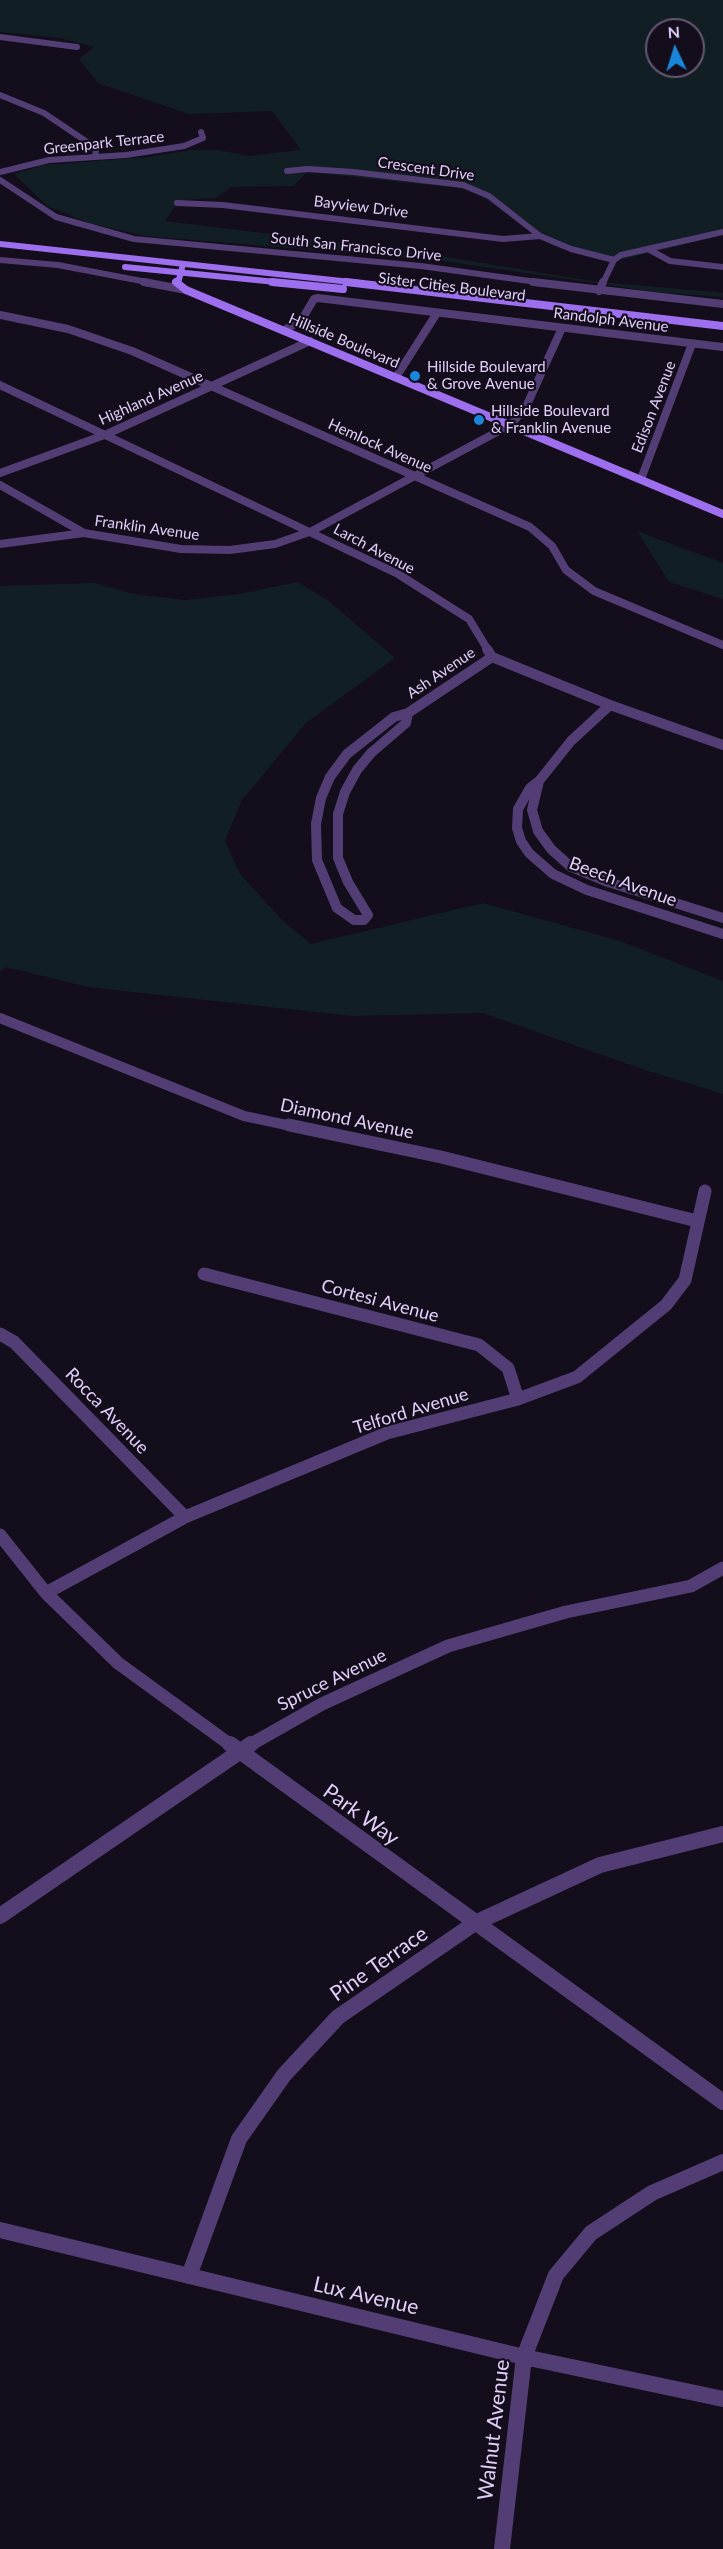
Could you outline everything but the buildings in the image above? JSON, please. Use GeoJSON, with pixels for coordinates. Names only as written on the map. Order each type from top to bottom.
{"type":"FeatureCollection","features":[{"type":"Feature","properties":{"kind":"main road"},"geometry":{"type":"LineString","coordinates":[[0,244],[184,265]]}},
{"type":"Feature","properties":{"kind":"main road"},"geometry":{"type":"LineString","coordinates":[[0,252],[178,273]]}},
{"type":"Feature","properties":{"kind":"main road"},"geometry":{"type":"LineString","coordinates":[[184,265],[178,273],[176,282],[186,290]]}},
{"type":"Feature","properties":{"kind":"main road","name":"Sister Cities Boulevard"},"geometry":{"type":"LineString","coordinates":[[184,265],[723,326]]}},
{"type":"Feature","properties":{"kind":"main road","name":"Sister Cities Boulevard"},"geometry":{"type":"LineString","coordinates":[[178,273],[408,295],[723,333]]}},
{"type":"Feature","properties":{"kind":"main road","name":"Hillside Boulevard"},"geometry":{"type":"LineString","coordinates":[[186,290],[723,514]]}},
{"type":"Feature","properties":{"kind":"street"},"geometry":{"type":"LineString","coordinates":[[0,37],[77,47]]}},
{"type":"Feature","properties":{"kind":"street"},"geometry":{"type":"LineString","coordinates":[[0,95],[44,113],[93,146],[96,150],[95,156]]}},
{"type":"Feature","properties":{"kind":"street","name":"Greenpark Terrace"},"geometry":{"type":"LineString","coordinates":[[0,172],[49,160],[136,154],[184,146],[200,141],[203,138],[201,132]]}},
{"type":"Feature","properties":{"kind":"street","name":"Crescent Drive"},"geometry":{"type":"LineString","coordinates":[[287,171],[308,169],[353,172],[463,185],[489,196],[540,236],[572,249],[614,260]]}},
{"type":"Feature","properties":{"kind":"street","name":"South San Francisco Drive"},"geometry":{"type":"LineString","coordinates":[[0,180],[56,217],[105,233],[134,239],[411,265],[598,291],[723,304]]}},
{"type":"Feature","properties":{"kind":"street","name":"Bayview Drive"},"geometry":{"type":"LineString","coordinates":[[177,203],[223,204],[503,239],[527,239],[540,236]]}},
{"type":"Feature","properties":{"kind":"street"},"geometry":{"type":"LineString","coordinates":[[598,291],[614,260],[648,249],[723,232]]}},
{"type":"Feature","properties":{"kind":"street"},"geometry":{"type":"LineString","coordinates":[[648,249],[670,261],[723,267]]}},
{"type":"Feature","properties":{"kind":"street","name":"Hillside Boulevard"},"geometry":{"type":"LineString","coordinates":[[0,260],[58,266],[186,290]]}},
{"type":"Feature","properties":{"kind":"street","name":"Randolph Avenue"},"geometry":{"type":"LineString","coordinates":[[284,330],[301,321],[314,300],[318,298],[723,347]]}},
{"type":"Feature","properties":{"kind":"street"},"geometry":{"type":"LineString","coordinates":[[396,377],[437,313]]}},
{"type":"Feature","properties":{"kind":"street","name":"Hemlock Avenue"},"geometry":{"type":"LineString","coordinates":[[0,315],[56,326],[101,339],[530,527],[552,546],[566,570],[594,591],[723,645]]}},
{"type":"Feature","properties":{"kind":"street","name":"Franklin Avenue"},"geometry":{"type":"LineString","coordinates":[[0,544],[84,533],[181,549],[230,550],[275,544],[312,531],[510,424],[525,409],[562,328]]}},
{"type":"Feature","properties":{"kind":"street","name":"Highland Avenue"},"geometry":{"type":"LineString","coordinates":[[0,473],[107,434],[310,341]]}},
{"type":"Feature","properties":{"kind":"street","name":"Edison Avenue"},"geometry":{"type":"LineString","coordinates":[[641,479],[692,344]]}},
{"type":"Feature","properties":{"kind":"street","name":"Larch Avenue"},"geometry":{"type":"LineString","coordinates":[[0,385],[312,531],[398,574],[469,619],[492,657]]}},
{"type":"Feature","properties":{"kind":"street"},"geometry":{"type":"LineString","coordinates":[[0,485],[84,533]]}},
{"type":"Feature","properties":{"kind":"street"},"geometry":{"type":"LineString","coordinates":[[492,657],[610,705],[723,745]]}},
{"type":"Feature","properties":{"kind":"street","name":"Ash Avenue"},"geometry":{"type":"LineString","coordinates":[[408,713],[406,723],[371,753],[345,792],[338,814],[338,858],[348,882],[368,915],[363,920],[345,916],[337,908],[317,860],[316,824],[321,798],[330,777],[347,754],[363,739],[394,717],[408,713],[492,657]]}},
{"type":"Feature","properties":{"kind":"street","name":"Beech Avenue"},"geometry":{"type":"LineString","coordinates":[[610,705],[571,741],[539,781],[530,788],[518,808],[517,828],[529,853],[552,874],[587,890],[723,934]]}},
{"type":"Feature","properties":{"kind":"street","name":"Beech Avenue"},"geometry":{"type":"LineString","coordinates":[[539,781],[532,810],[538,831],[551,849],[571,867],[605,881],[723,918]]}},
{"type":"Feature","properties":{"kind":"street"},"geometry":{"type":"LineString","coordinates":[[317,860],[338,858]]}},
{"type":"Feature","properties":{"kind":"street","name":"Diamond Avenue"},"geometry":{"type":"LineString","coordinates":[[0,1018],[243,1116],[441,1157],[697,1221]]}},
{"type":"Feature","properties":{"kind":"street","name":"Telford Avenue"},"geometry":{"type":"LineString","coordinates":[[46,1593],[185,1517],[387,1433],[519,1399],[578,1377],[666,1305],[685,1280],[705,1191]]}},
{"type":"Feature","properties":{"kind":"street","name":"Cortesi Avenue"},"geometry":{"type":"LineString","coordinates":[[204,1274],[479,1345],[508,1368],[519,1399]]}},
{"type":"Feature","properties":{"kind":"street","name":"Rocca Avenue"},"geometry":{"type":"LineString","coordinates":[[0,1334],[14,1342],[185,1517]]}},
{"type":"Feature","properties":{"kind":"street","name":"Park Way"},"geometry":{"type":"LineString","coordinates":[[0,1535],[46,1593],[118,1663],[237,1752],[723,2102]]}},
{"type":"Feature","properties":{"kind":"street","name":"Spruce Avenue"},"geometry":{"type":"LineString","coordinates":[[0,1916],[237,1752],[322,1704],[448,1646],[566,1612],[691,1586],[723,1568]]}},
{"type":"Feature","properties":{"kind":"street","name":"Pine Terrace"},"geometry":{"type":"LineString","coordinates":[[189,2276],[239,2139],[284,2075],[338,2017],[475,1923],[600,1864],[723,1834]]}},
{"type":"Feature","properties":{"kind":"street","name":"Walnut Avenue"},"geometry":{"type":"LineString","coordinates":[[502,2549],[524,2356],[556,2274],[591,2233],[652,2193],[723,2162]]}},
{"type":"Feature","properties":{"kind":"street","name":"Lux Avenue"},"geometry":{"type":"LineString","coordinates":[[0,2230],[524,2356],[723,2399]]}},
{"type":"Feature","properties":{"kind":"shaded area"},"geometry":{"type":"Polygon","coordinates":[[[0,0],[723,0],[723,235],[624,259],[599,258],[553,246],[478,194],[459,188],[307,172],[294,186],[231,187],[217,198],[180,200],[165,221],[410,251],[592,281],[723,293],[723,297],[657,292],[436,260],[146,236],[92,224],[47,206],[14,174],[44,165],[149,157],[191,150],[218,150],[248,156],[301,150],[272,111],[189,114],[98,83],[79,59],[94,47],[59,38],[0,32],[0,0]]]}},
{"type":"Feature","properties":{"kind":"shaded area"},"geometry":{"type":"Polygon","coordinates":[[[637,531],[723,563],[723,599],[669,582],[637,531]]]}},
{"type":"Feature","properties":{"kind":"shaded area"},"geometry":{"type":"Polygon","coordinates":[[[297,582],[328,600],[395,658],[306,723],[242,800],[225,841],[240,874],[283,921],[311,944],[483,903],[620,941],[723,981],[723,1094],[645,1070],[483,1013],[352,1016],[88,987],[5,967],[0,972],[0,586],[95,583],[133,594],[185,600],[240,594],[297,582]]]}},
{"type":"Feature","properties":{"kind":"place","name":"Hillside Boulevard & Grove Avenue"},"geometry":{"type":"Point","coordinates":[415,376]}},
{"type":"Feature","properties":{"kind":"place","name":"Hillside Boulevard & Franklin Avenue"},"geometry":{"type":"Point","coordinates":[479,420]}}]}
